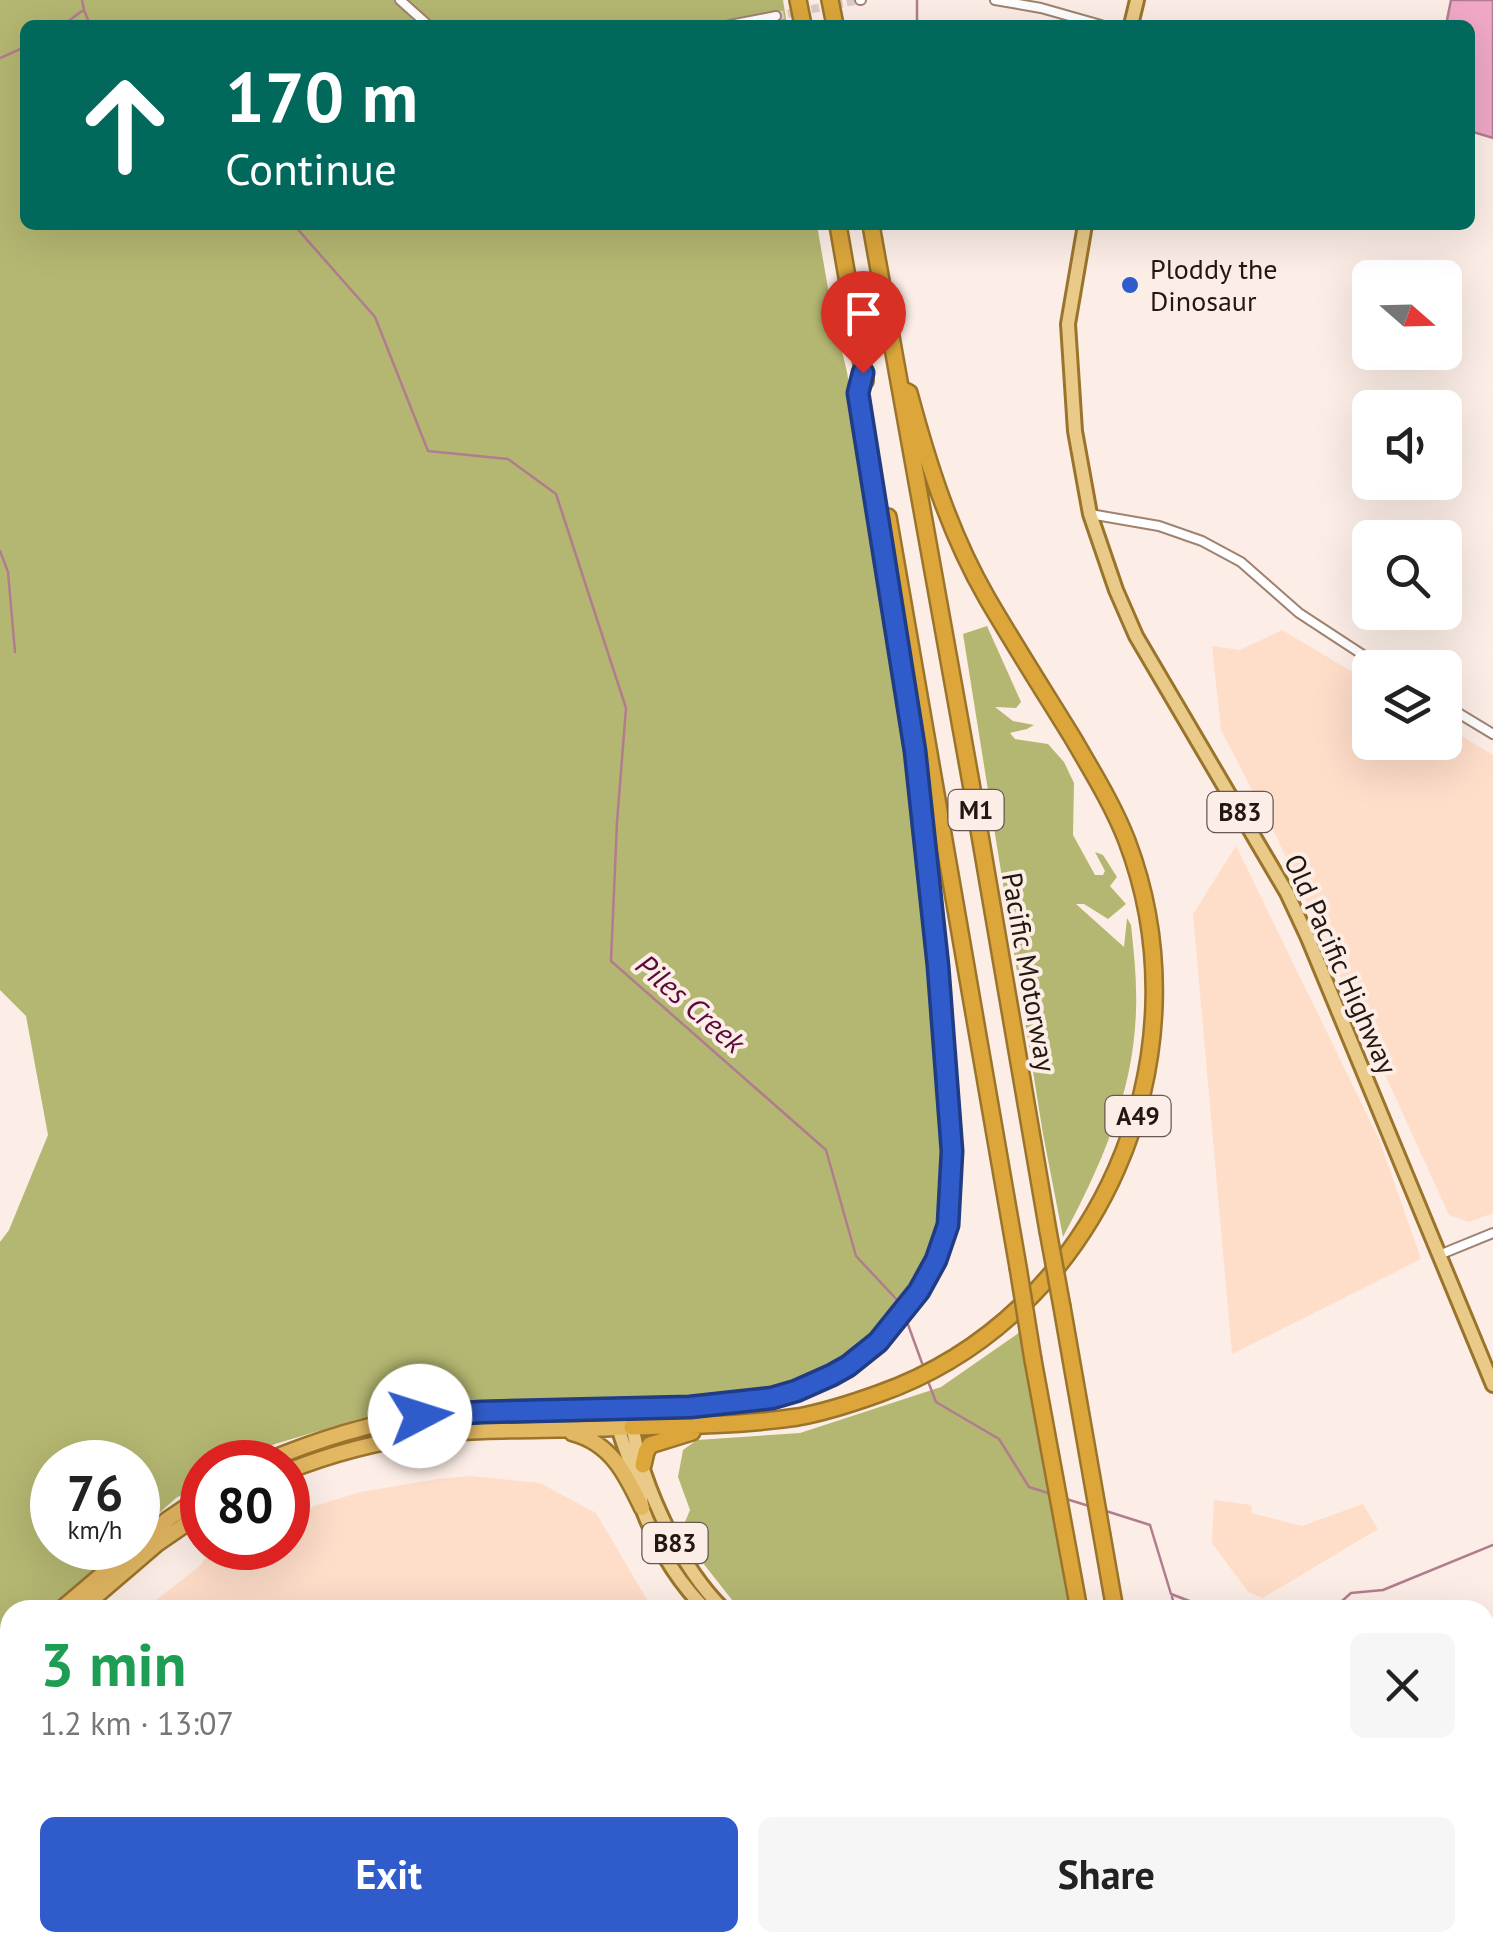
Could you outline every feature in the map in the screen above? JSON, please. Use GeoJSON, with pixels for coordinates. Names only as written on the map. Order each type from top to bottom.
{"type":"FeatureCollection","features":[{"type":"Feature","properties":{"kind":"highway","name":"M1"},"geometry":{"type":"LineString","coordinates":[[839,230],[1077,1600]]}},
{"type":"Feature","properties":{"kind":"highway","name":"Pacific Motorway"},"geometry":{"type":"LineString","coordinates":[[872,230],[1113,1600]]}},
{"type":"Feature","properties":{"kind":"highway"},"geometry":{"type":"LineString","coordinates":[[310,1445],[346,1432],[420,1416],[690,1407],[772,1398],[796,1391],[848,1366],[878,1342],[919,1291],[936,1260],[948,1225],[952,1151],[922,804],[858,393],[863,373]]}},
{"type":"Feature","properties":{"kind":"highway","name":"A49"},"geometry":{"type":"LineString","coordinates":[[310,1463],[348,1450],[423,1436],[720,1425],[802,1416],[880,1393],[972,1346],[1005,1320],[1070,1250],[1098,1210],[1126,1148],[1145,1090],[1152,1048],[1154,963],[1137,870],[1107,796],[986,596],[953,530],[928,464],[909,394],[901,389]]}},
{"type":"Feature","properties":{"kind":"highway"},"geometry":{"type":"LineString","coordinates":[[642,1465],[650,1445],[720,1425]]}},
{"type":"Feature","properties":{"kind":"highway"},"geometry":{"type":"LineString","coordinates":[[552,1430],[580,1435],[613,1456],[642,1508]]}},
{"type":"Feature","properties":{"kind":"highway"},"geometry":{"type":"LineString","coordinates":[[91,1600],[180,1528]]}},
{"type":"Feature","properties":{"kind":"highway"},"geometry":{"type":"LineString","coordinates":[[72,1600],[107,1570]]}},
{"type":"Feature","properties":{"kind":"highway"},"geometry":{"type":"LineString","coordinates":[[96,1600],[106,1586]]}},
{"type":"Feature","properties":{"kind":"main road","name":"Old Pacific Highway"},"geometry":{"type":"LineString","coordinates":[[1085,230],[1068,324],[1076,431],[1090,514],[1116,590],[1136,636],[1287,893],[1493,1385]]}},
{"type":"Feature","properties":{"kind":"main road","name":"B83"},"geometry":{"type":"LineString","coordinates":[[623,1408],[642,1508],[670,1564],[697,1600]]}},
{"type":"Feature","properties":{"kind":"main road","name":"B83"},"geometry":{"type":"LineString","coordinates":[[625,1428],[682,1556],[714,1600]]}},
{"type":"Feature","properties":{"kind":"street"},"geometry":{"type":"LineString","coordinates":[[400,0],[422,20]]}},
{"type":"Feature","properties":{"kind":"street"},"geometry":{"type":"LineString","coordinates":[[995,0],[1038,4],[1085,20]]}},
{"type":"Feature","properties":{"kind":"street"},"geometry":{"type":"LineString","coordinates":[[756,20],[776,16]]}},
{"type":"Feature","properties":{"kind":"street"},"geometry":{"type":"LineString","coordinates":[[1090,514],[1159,526],[1202,541],[1241,562],[1299,613],[1356,650]]}},
{"type":"Feature","properties":{"kind":"street"},"geometry":{"type":"LineString","coordinates":[[1462,715],[1493,734]]}},
{"type":"Feature","properties":{"kind":"street"},"geometry":{"type":"LineString","coordinates":[[1438,1255],[1493,1232]]}},
{"type":"Feature","properties":{"kind":"shaded area"},"geometry":{"type":"Polygon","coordinates":[[[1451,0],[1493,0],[1493,138],[1475,133],[1475,20],[1447,20],[1451,0]]]}},
{"type":"Feature","properties":{"kind":"shaded area"},"geometry":{"type":"Polygon","coordinates":[[[1282,630],[1352,671],[1352,760],[1462,760],[1462,736],[1493,755],[1493,1213],[1469,1222],[1449,1215],[1278,840],[1221,730],[1212,646],[1240,650],[1282,630]]]}},
{"type":"Feature","properties":{"kind":"shaded area"},"geometry":{"type":"Polygon","coordinates":[[[1236,846],[1379,1139],[1421,1259],[1232,1354],[1193,914],[1236,846]]]}},
{"type":"Feature","properties":{"kind":"shaded area"},"geometry":{"type":"Polygon","coordinates":[[[471,1476],[540,1483],[596,1513],[647,1600],[156,1600],[195,1570],[310,1570],[310,1508],[361,1492],[471,1476]]]}},
{"type":"Feature","properties":{"kind":"shaded area"},"geometry":{"type":"Polygon","coordinates":[[[1214,1500],[1251,1505],[1252,1513],[1302,1526],[1363,1504],[1378,1529],[1263,1598],[1248,1592],[1212,1543],[1214,1500]]]}},
{"type":"Feature","properties":{"kind":"green space"},"geometry":{"type":"Polygon","coordinates":[[[0,0],[783,0],[786,20],[20,20],[20,230],[818,230],[847,372],[918,834],[946,1148],[940,1225],[913,1288],[872,1339],[800,1380],[750,1393],[448,1402],[362,1418],[288,1440],[180,1440],[180,1496],[160,1512],[160,1440],[30,1440],[30,1570],[95,1570],[60,1600],[0,1600],[0,1242],[9,1230],[48,1135],[26,1016],[0,990],[0,0]]]}},
{"type":"Feature","properties":{"kind":"green space"},"geometry":{"type":"Polygon","coordinates":[[[987,626],[1021,702],[1016,708],[995,707],[1013,721],[1034,725],[1010,733],[1015,739],[1048,744],[1064,762],[1074,783],[1073,835],[1095,875],[1105,871],[1095,852],[1103,855],[1117,877],[1110,886],[1126,904],[1108,919],[1084,904],[1076,904],[1124,947],[1127,918],[1131,925],[1136,999],[1129,1070],[1102,1156],[1063,1237],[963,634],[987,626]]]}},
{"type":"Feature","properties":{"kind":"green space"},"geometry":{"type":"Polygon","coordinates":[[[1020,1332],[1067,1600],[732,1600],[680,1534],[690,1510],[678,1477],[683,1450],[697,1440],[800,1433],[941,1387],[1020,1332]]]}},
{"type":"Feature","properties":{"kind":"waterway","name":"Piles Creek"},"geometry":{"type":"LineString","coordinates":[[82,0],[88,20]]}},
{"type":"Feature","properties":{"kind":"waterway"},"geometry":{"type":"LineString","coordinates":[[917,0],[917,20]]}},
{"type":"Feature","properties":{"kind":"waterway"},"geometry":{"type":"LineString","coordinates":[[70,20],[82,11]]}},
{"type":"Feature","properties":{"kind":"waterway"},"geometry":{"type":"LineString","coordinates":[[0,58],[20,49]]}},
{"type":"Feature","properties":{"kind":"waterway","name":"Piles Creek"},"geometry":{"type":"LineString","coordinates":[[298,230],[375,317],[428,451],[508,459],[556,494],[626,708],[611,961],[826,1150],[856,1256],[899,1302]]}},
{"type":"Feature","properties":{"kind":"waterway"},"geometry":{"type":"LineString","coordinates":[[0,551],[8,572],[15,652]]}},
{"type":"Feature","properties":{"kind":"waterway","name":"Piles Creek"},"geometry":{"type":"LineString","coordinates":[[906,1319],[922,1363]]}},
{"type":"Feature","properties":{"kind":"waterway","name":"Piles Creek"},"geometry":{"type":"LineString","coordinates":[[926,1376],[936,1402],[999,1439],[1029,1487],[1051,1494]]}},
{"type":"Feature","properties":{"kind":"waterway","name":"Piles Creek"},"geometry":{"type":"LineString","coordinates":[[1063,1498],[1089,1506]]}},
{"type":"Feature","properties":{"kind":"waterway","name":"Piles Creek"},"geometry":{"type":"LineString","coordinates":[[1106,1511],[1150,1525],[1171,1594],[1187,1600]]}},
{"type":"Feature","properties":{"kind":"waterway","name":"Piles Creek"},"geometry":{"type":"LineString","coordinates":[[1343,1600],[1351,1593],[1383,1590],[1493,1545]]}},
{"type":"Feature","properties":{"kind":"tunnel"},"geometry":{"type":"LineString","coordinates":[[776,16],[860,0]]}},
{"type":"Feature","properties":{"kind":"place","name":"Ploddy the Dinosaur"},"geometry":{"type":"Point","coordinates":[1130,285]}},
{"type":"Feature","properties":{"kind":"route"},"geometry":{"type":"LineString","coordinates":[[420,1416],[690,1407],[746,1403],[796,1391],[848,1366],[878,1342],[900,1318],[936,1260],[948,1225],[952,1151],[938,966],[915,751],[858,393],[863,373]]}}]}
